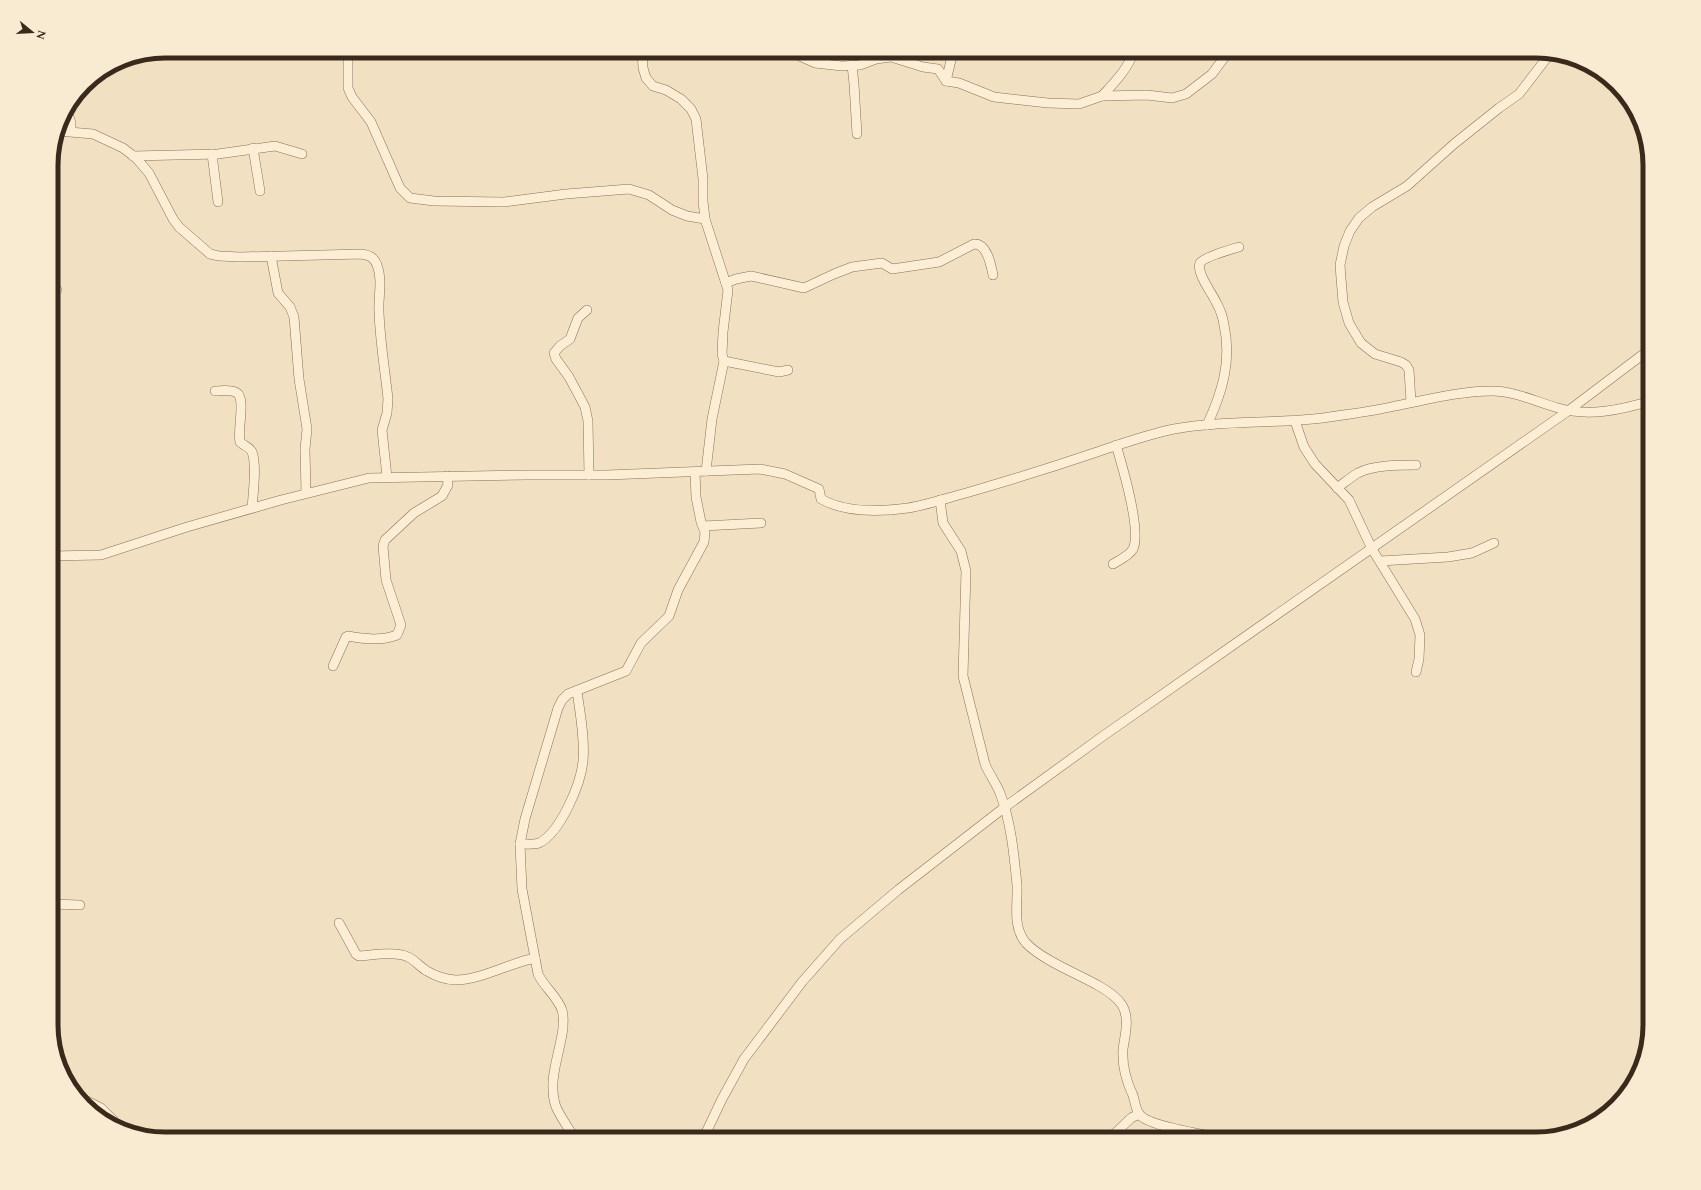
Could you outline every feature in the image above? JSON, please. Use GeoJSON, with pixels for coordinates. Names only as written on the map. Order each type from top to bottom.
{"type":"FeatureCollection","features":[{"type":"Feature","properties":{"kind":"street"},"geometry":{"type":"LineString","coordinates":[[348,58],[348,88],[352,97],[371,122],[400,188],[410,198],[434,201],[504,202],[566,194],[629,189],[649,195],[672,210],[687,216],[705,219]]}},
{"type":"Feature","properties":{"kind":"street"},"geometry":{"type":"LineString","coordinates":[[642,58],[646,78],[653,86],[666,90],[681,99],[691,109],[696,119],[703,174],[702,201],[705,219],[728,290],[723,332],[722,354],[724,361],[712,419],[706,471]]}},
{"type":"Feature","properties":{"kind":"street"},"geometry":{"type":"LineString","coordinates":[[804,58],[815,63],[852,65],[860,65],[884,58]]}},
{"type":"Feature","properties":{"kind":"street"},"geometry":{"type":"LineString","coordinates":[[894,58],[923,67],[938,69],[946,81],[959,83],[994,97],[1048,103],[1079,104],[1102,96],[1147,95],[1172,98],[1186,94],[1212,74],[1224,58]]}},
{"type":"Feature","properties":{"kind":"street"},"geometry":{"type":"LineString","coordinates":[[946,81],[952,58]]}},
{"type":"Feature","properties":{"kind":"street"},"geometry":{"type":"LineString","coordinates":[[1102,96],[1121,75],[1132,58]]}},
{"type":"Feature","properties":{"kind":"street"},"geometry":{"type":"LineString","coordinates":[[1411,402],[1409,370],[1406,365],[1375,354],[1361,343],[1349,323],[1343,302],[1340,272],[1344,246],[1350,231],[1359,218],[1372,207],[1407,186],[1454,144],[1519,94],[1546,58]]}},
{"type":"Feature","properties":{"kind":"street"},"geometry":{"type":"LineString","coordinates":[[852,65],[857,134]]}},
{"type":"Feature","properties":{"kind":"street"},"geometry":{"type":"LineString","coordinates":[[69,117],[71,131]]}},
{"type":"Feature","properties":{"kind":"street"},"geometry":{"type":"LineString","coordinates":[[64,130],[93,134],[123,148],[133,156],[149,173],[172,219],[179,228],[210,254],[219,256],[368,254],[373,258],[377,265],[379,274],[378,312],[388,399],[387,413],[382,430],[387,477]]}},
{"type":"Feature","properties":{"kind":"street"},"geometry":{"type":"LineString","coordinates":[[133,156],[212,154],[276,146],[302,154]]}},
{"type":"Feature","properties":{"kind":"street"},"geometry":{"type":"LineString","coordinates":[[253,148],[260,191]]}},
{"type":"Feature","properties":{"kind":"street"},"geometry":{"type":"LineString","coordinates":[[212,154],[218,202]]}},
{"type":"Feature","properties":{"kind":"street"},"geometry":{"type":"LineString","coordinates":[[726,283],[736,279],[752,276],[804,288],[834,274],[852,268],[882,263],[892,269],[939,262],[974,244],[982,246],[989,259],[993,275]]}},
{"type":"Feature","properties":{"kind":"street"},"geometry":{"type":"LineString","coordinates":[[1207,425],[1216,406],[1226,374],[1226,353],[1224,326],[1217,303],[1202,277],[1200,265],[1207,258],[1239,247]]}},
{"type":"Feature","properties":{"kind":"street"},"geometry":{"type":"LineString","coordinates":[[271,256],[278,293],[290,307],[294,317],[299,379],[307,429],[305,449],[306,493]]}},
{"type":"Feature","properties":{"kind":"street"},"geometry":{"type":"LineString","coordinates":[[587,310],[578,318],[570,339],[560,346],[554,353],[556,359],[572,382],[585,407],[588,420],[590,475]]}},
{"type":"Feature","properties":{"kind":"street"},"geometry":{"type":"LineString","coordinates":[[706,1132],[722,1099],[744,1059],[802,982],[840,938],[898,890],[1005,807],[1103,736],[1568,411],[1643,354]]}},
{"type":"Feature","properties":{"kind":"street"},"geometry":{"type":"LineString","coordinates":[[724,361],[779,372],[788,370]]}},
{"type":"Feature","properties":{"kind":"street"},"geometry":{"type":"LineString","coordinates":[[215,391],[231,391],[238,393],[240,396],[242,406],[239,440],[252,452],[254,461],[252,508]]}},
{"type":"Feature","properties":{"kind":"street"},"geometry":{"type":"LineString","coordinates":[[58,556],[101,555],[252,508],[369,478],[590,475],[760,469],[786,474],[819,489],[821,498],[832,505],[844,508],[877,511],[909,508],[940,500],[1013,479],[1116,445],[1173,430],[1207,425],[1295,421],[1394,407],[1411,402],[1454,395],[1493,391],[1524,397],[1568,411],[1588,413],[1623,409],[1643,403]]}},
{"type":"Feature","properties":{"kind":"street"},"geometry":{"type":"LineString","coordinates":[[1295,421],[1304,447],[1315,464],[1349,500],[1372,549],[1415,619],[1420,636],[1420,648],[1416,672]]}},
{"type":"Feature","properties":{"kind":"street"},"geometry":{"type":"LineString","coordinates":[[1113,564],[1130,552],[1134,545],[1135,538],[1127,481],[1116,445]]}},
{"type":"Feature","properties":{"kind":"street"},"geometry":{"type":"LineString","coordinates":[[1337,488],[1358,473],[1364,471],[1396,465],[1416,466]]}},
{"type":"Feature","properties":{"kind":"street"},"geometry":{"type":"LineString","coordinates":[[571,1132],[555,1105],[553,1091],[554,1071],[562,1040],[563,1011],[538,974],[522,889],[520,844],[558,708],[562,700],[568,694],[626,671],[641,643],[669,616],[678,590],[704,542],[705,532],[696,497],[695,472]]}},
{"type":"Feature","properties":{"kind":"street"},"geometry":{"type":"LineString","coordinates":[[333,666],[346,637],[348,636],[390,638],[397,635],[401,625],[386,580],[383,546],[385,540],[414,513],[442,496],[448,485],[447,476]]}},
{"type":"Feature","properties":{"kind":"street"},"geometry":{"type":"LineString","coordinates":[[940,500],[943,523],[961,551],[966,571],[963,676],[985,764],[999,791],[1005,807],[1014,853],[1017,886],[1018,929],[1027,943],[1040,954],[1113,994],[1123,1006],[1126,1016],[1122,1062],[1126,1081],[1139,1114],[1146,1120],[1195,1132]]}},
{"type":"Feature","properties":{"kind":"street"},"geometry":{"type":"LineString","coordinates":[[703,526],[761,523]]}},
{"type":"Feature","properties":{"kind":"street"},"geometry":{"type":"LineString","coordinates":[[1380,561],[1441,557],[1472,553],[1494,543]]}},
{"type":"Feature","properties":{"kind":"street"},"geometry":{"type":"LineString","coordinates":[[520,844],[537,844],[552,834],[566,813],[583,759],[582,729],[576,691]]}},
{"type":"Feature","properties":{"kind":"street"},"geometry":{"type":"LineString","coordinates":[[58,904],[80,905]]}},
{"type":"Feature","properties":{"kind":"street"},"geometry":{"type":"LineString","coordinates":[[339,922],[356,954],[359,956],[397,954],[406,956],[428,972],[447,979],[469,979],[520,961],[535,958]]}},
{"type":"Feature","properties":{"kind":"street"},"geometry":{"type":"LineString","coordinates":[[95,1105],[101,1108],[108,1115]]}},
{"type":"Feature","properties":{"kind":"street"},"geometry":{"type":"LineString","coordinates":[[1116,1132],[1131,1118],[1139,1114]]}}]}
